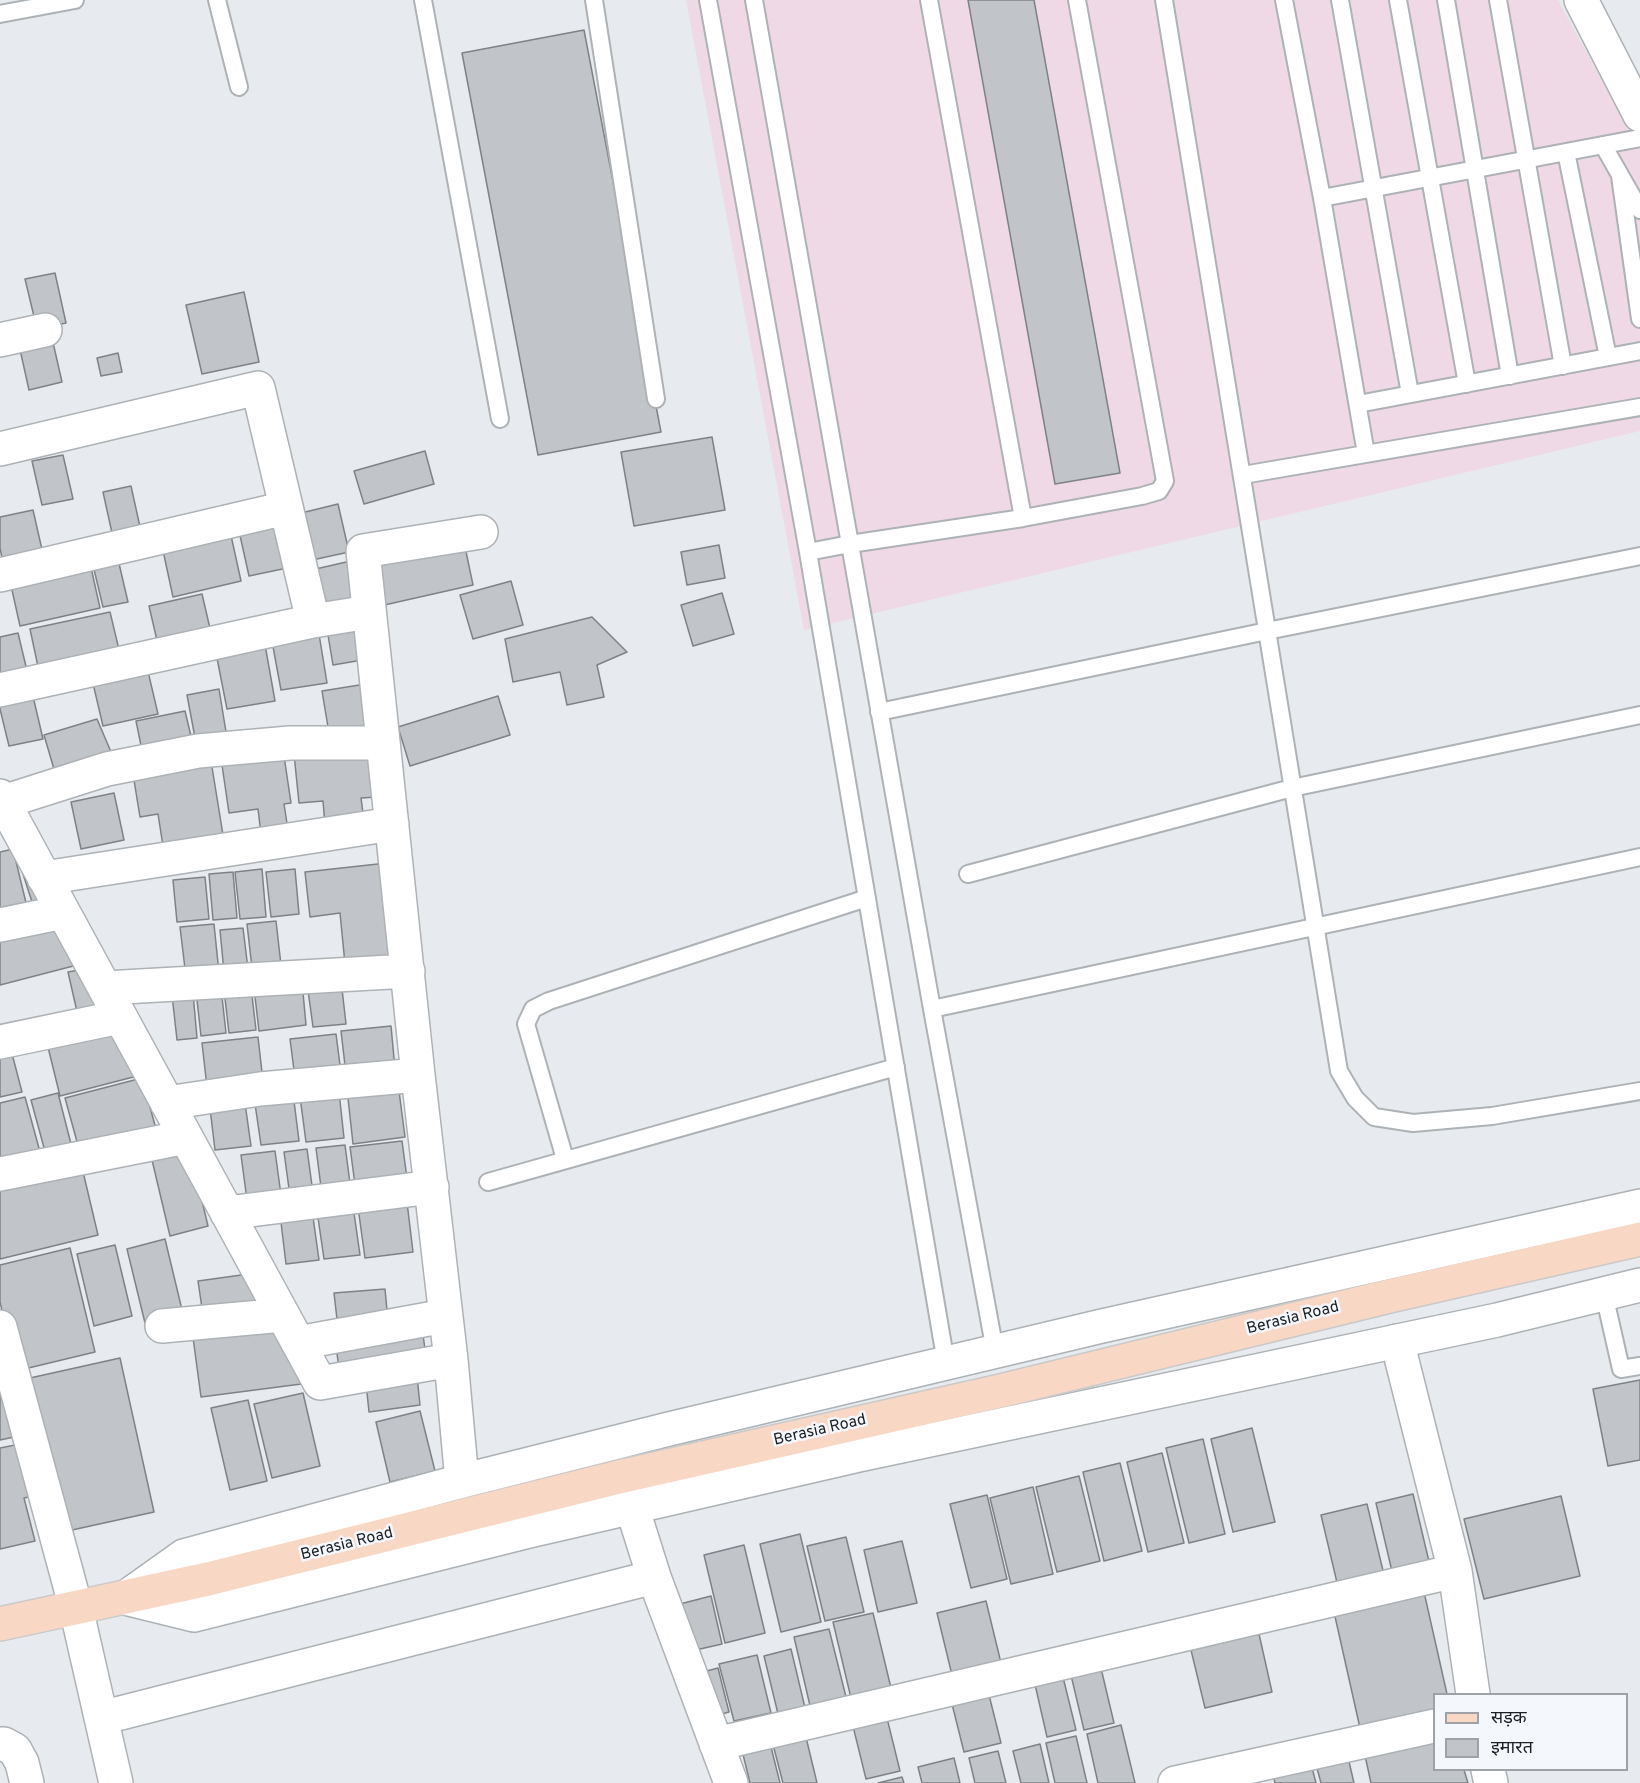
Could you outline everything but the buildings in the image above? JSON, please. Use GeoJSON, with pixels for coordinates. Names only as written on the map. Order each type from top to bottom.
{"type":"FeatureCollection","features":[{"type":"Feature","properties":{"kind":"main road","name":"Berasia Road"},"geometry":{"type":"LineString","coordinates":[[0,1624],[208,1579],[619,1477],[1000,1391],[1394,1295],[1640,1239]]}},
{"type":"Feature","properties":{"kind":"street"},"geometry":{"type":"LineString","coordinates":[[1581,0],[1640,114]]}},
{"type":"Feature","properties":{"kind":"street"},"geometry":{"type":"LineString","coordinates":[[0,340],[45,330]]}},
{"type":"Feature","properties":{"kind":"street"},"geometry":{"type":"LineString","coordinates":[[0,448],[258,388],[313,621]]}},
{"type":"Feature","properties":{"kind":"street"},"geometry":{"type":"LineString","coordinates":[[0,575],[286,508]]}},
{"type":"Feature","properties":{"kind":"street"},"geometry":{"type":"LineString","coordinates":[[462,1481],[451,1360],[418,1075],[363,551],[481,532]]}},
{"type":"Feature","properties":{"kind":"street"},"geometry":{"type":"LineString","coordinates":[[0,690],[313,621],[369,612]]}},
{"type":"Feature","properties":{"kind":"street"},"geometry":{"type":"LineString","coordinates":[[383,742],[290,743],[198,751],[107,769],[2,799],[320,1383],[451,1360]]}},
{"type":"Feature","properties":{"kind":"street"},"geometry":{"type":"LineString","coordinates":[[45,878],[392,824]]}},
{"type":"Feature","properties":{"kind":"street"},"geometry":{"type":"LineString","coordinates":[[0,925],[63,912]]}},
{"type":"Feature","properties":{"kind":"street"},"geometry":{"type":"LineString","coordinates":[[105,988],[408,972]]}},
{"type":"Feature","properties":{"kind":"street"},"geometry":{"type":"LineString","coordinates":[[0,1042],[120,1017]]}},
{"type":"Feature","properties":{"kind":"street"},"geometry":{"type":"LineString","coordinates":[[167,1102],[260,1089],[418,1075]]}},
{"type":"Feature","properties":{"kind":"street"},"geometry":{"type":"LineString","coordinates":[[0,1174],[186,1137]]}},
{"type":"Feature","properties":{"kind":"street"},"geometry":{"type":"LineString","coordinates":[[227,1213],[432,1187]]}},
{"type":"Feature","properties":{"kind":"street"},"geometry":{"type":"LineString","coordinates":[[125,1598],[184,1556],[462,1481],[995,1351],[1640,1206]]}},
{"type":"Feature","properties":{"kind":"street"},"geometry":{"type":"LineString","coordinates":[[125,1598],[194,1615],[632,1507],[870,1453],[1497,1320],[1640,1285]]}},
{"type":"Feature","properties":{"kind":"street"},"geometry":{"type":"LineString","coordinates":[[162,1326],[291,1329],[445,1316]]}},
{"type":"Feature","properties":{"kind":"street"},"geometry":{"type":"LineString","coordinates":[[0,1327],[76,1608],[116,1783]]}},
{"type":"Feature","properties":{"kind":"street"},"geometry":{"type":"LineString","coordinates":[[1397,1341],[1455,1571],[1473,1693]]}},
{"type":"Feature","properties":{"kind":"street"},"geometry":{"type":"LineString","coordinates":[[632,1507],[654,1577],[731,1783]]}},
{"type":"Feature","properties":{"kind":"street"},"geometry":{"type":"LineString","coordinates":[[716,1744],[1455,1571]]}},
{"type":"Feature","properties":{"kind":"street"},"geometry":{"type":"LineString","coordinates":[[101,1718],[654,1577]]}},
{"type":"Feature","properties":{"kind":"street"},"geometry":{"type":"LineString","coordinates":[[1175,1783],[1433,1726]]}},
{"type":"Feature","properties":{"kind":"street"},"geometry":{"type":"LineString","coordinates":[[0,1744],[4,1743],[15,1750],[22,1763],[27,1783]]}},
{"type":"Feature","properties":{"kind":"lane"},"geometry":{"type":"LineString","coordinates":[[0,14],[75,0]]}},
{"type":"Feature","properties":{"kind":"lane"},"geometry":{"type":"LineString","coordinates":[[217,0],[239,87]]}},
{"type":"Feature","properties":{"kind":"lane"},"geometry":{"type":"LineString","coordinates":[[423,0],[500,419]]}},
{"type":"Feature","properties":{"kind":"lane"},"geometry":{"type":"LineString","coordinates":[[594,0],[656,399]]}},
{"type":"Feature","properties":{"kind":"lane"},"geometry":{"type":"LineString","coordinates":[[708,0],[808,552],[946,1363]]}},
{"type":"Feature","properties":{"kind":"lane"},"geometry":{"type":"LineString","coordinates":[[754,0],[879,712],[995,1351]]}},
{"type":"Feature","properties":{"kind":"lane"},"geometry":{"type":"LineString","coordinates":[[929,0],[1023,518]]}},
{"type":"Feature","properties":{"kind":"lane"},"geometry":{"type":"LineString","coordinates":[[808,552],[1023,518],[1151,494],[1159,491],[1165,481],[1077,0]]}},
{"type":"Feature","properties":{"kind":"lane"},"geometry":{"type":"LineString","coordinates":[[1164,0],[1339,1071],[1355,1098],[1374,1117],[1413,1123],[1492,1116],[1640,1091]]}},
{"type":"Feature","properties":{"kind":"lane"},"geometry":{"type":"LineString","coordinates":[[1284,0],[1322,198],[1366,454]]}},
{"type":"Feature","properties":{"kind":"lane"},"geometry":{"type":"LineString","coordinates":[[1340,0],[1410,394]]}},
{"type":"Feature","properties":{"kind":"lane"},"geometry":{"type":"LineString","coordinates":[[1398,0],[1467,384]]}},
{"type":"Feature","properties":{"kind":"lane"},"geometry":{"type":"LineString","coordinates":[[1446,0],[1510,376]]}},
{"type":"Feature","properties":{"kind":"lane"},"geometry":{"type":"LineString","coordinates":[[1498,0],[1563,366]]}},
{"type":"Feature","properties":{"kind":"lane"},"geometry":{"type":"LineString","coordinates":[[1322,198],[1640,138]]}},
{"type":"Feature","properties":{"kind":"lane"},"geometry":{"type":"LineString","coordinates":[[1603,145],[1640,210]]}},
{"type":"Feature","properties":{"kind":"lane"},"geometry":{"type":"LineString","coordinates":[[1566,152],[1608,357]]}},
{"type":"Feature","properties":{"kind":"lane"},"geometry":{"type":"LineString","coordinates":[[1620,176],[1640,319]]}},
{"type":"Feature","properties":{"kind":"lane"},"geometry":{"type":"LineString","coordinates":[[1358,404],[1640,351]]}},
{"type":"Feature","properties":{"kind":"lane"},"geometry":{"type":"LineString","coordinates":[[1243,476],[1640,407]]}},
{"type":"Feature","properties":{"kind":"lane"},"geometry":{"type":"LineString","coordinates":[[879,712],[1640,556]]}},
{"type":"Feature","properties":{"kind":"lane"},"geometry":{"type":"LineString","coordinates":[[968,874],[1292,788],[1640,715]]}},
{"type":"Feature","properties":{"kind":"lane"},"geometry":{"type":"LineString","coordinates":[[932,1009],[1640,857]]}},
{"type":"Feature","properties":{"kind":"lane"},"geometry":{"type":"LineString","coordinates":[[565,1160],[526,1024],[533,1009],[549,1001],[867,898]]}},
{"type":"Feature","properties":{"kind":"lane"},"geometry":{"type":"LineString","coordinates":[[488,1182],[896,1067]]}},
{"type":"Feature","properties":{"kind":"lane"},"geometry":{"type":"LineString","coordinates":[[1604,1294],[1621,1369],[1640,1366]]}},
{"type":"Feature","properties":{"kind":"shaded area"},"geometry":{"type":"Polygon","coordinates":[[[686,0],[1558,0],[1640,149],[1640,431],[804,630],[686,0]]]}}]}
